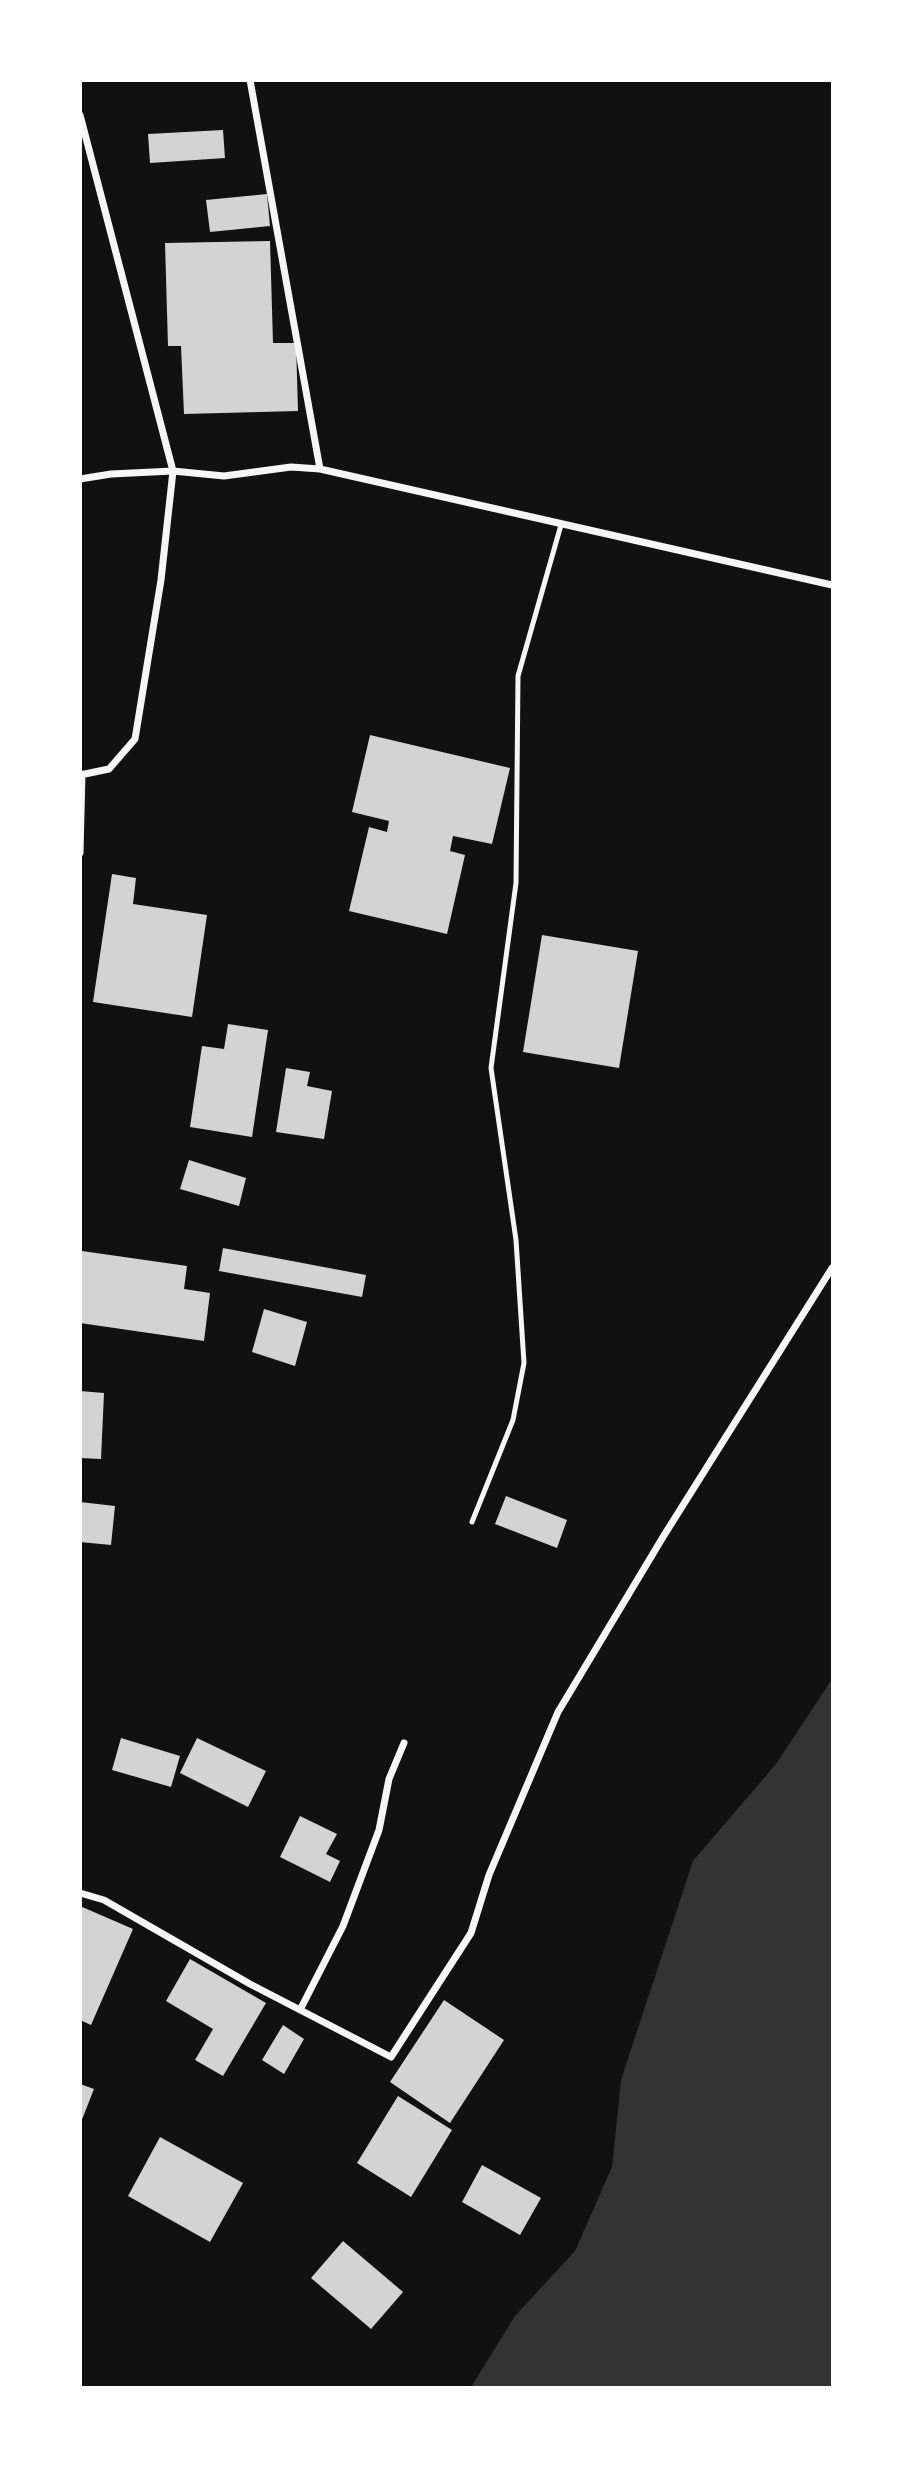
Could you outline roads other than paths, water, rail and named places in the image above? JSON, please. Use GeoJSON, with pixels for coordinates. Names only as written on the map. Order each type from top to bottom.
{"type":"FeatureCollection","features":[{"type":"Feature","properties":{"kind":"street"},"geometry":{"type":"LineString","coordinates":[[250,80],[320,469]]}},
{"type":"Feature","properties":{"kind":"street"},"geometry":{"type":"LineString","coordinates":[[80,115],[173,471],[161,580],[135,739],[109,769],[81,775],[80,853]]}},
{"type":"Feature","properties":{"kind":"street"},"geometry":{"type":"LineString","coordinates":[[80,479],[111,474],[173,471],[224,476],[291,467],[320,469],[390,482],[561,525],[832,585]]}},
{"type":"Feature","properties":{"kind":"street"},"geometry":{"type":"LineString","coordinates":[[80,1893],[104,1899],[300,2010],[391,2057],[471,1933],[489,1875],[558,1712],[663,1537],[832,1268]]}},
{"type":"Feature","properties":{"kind":"street"},"geometry":{"type":"LineString","coordinates":[[300,2010],[343,1926],[379,1830],[389,1779],[404,1743]]}},
{"type":"Feature","properties":{"kind":"lane"},"geometry":{"type":"LineString","coordinates":[[472,1522],[513,1420],[524,1363],[516,1240],[491,1068],[516,883],[518,676],[561,525]]}}]}
